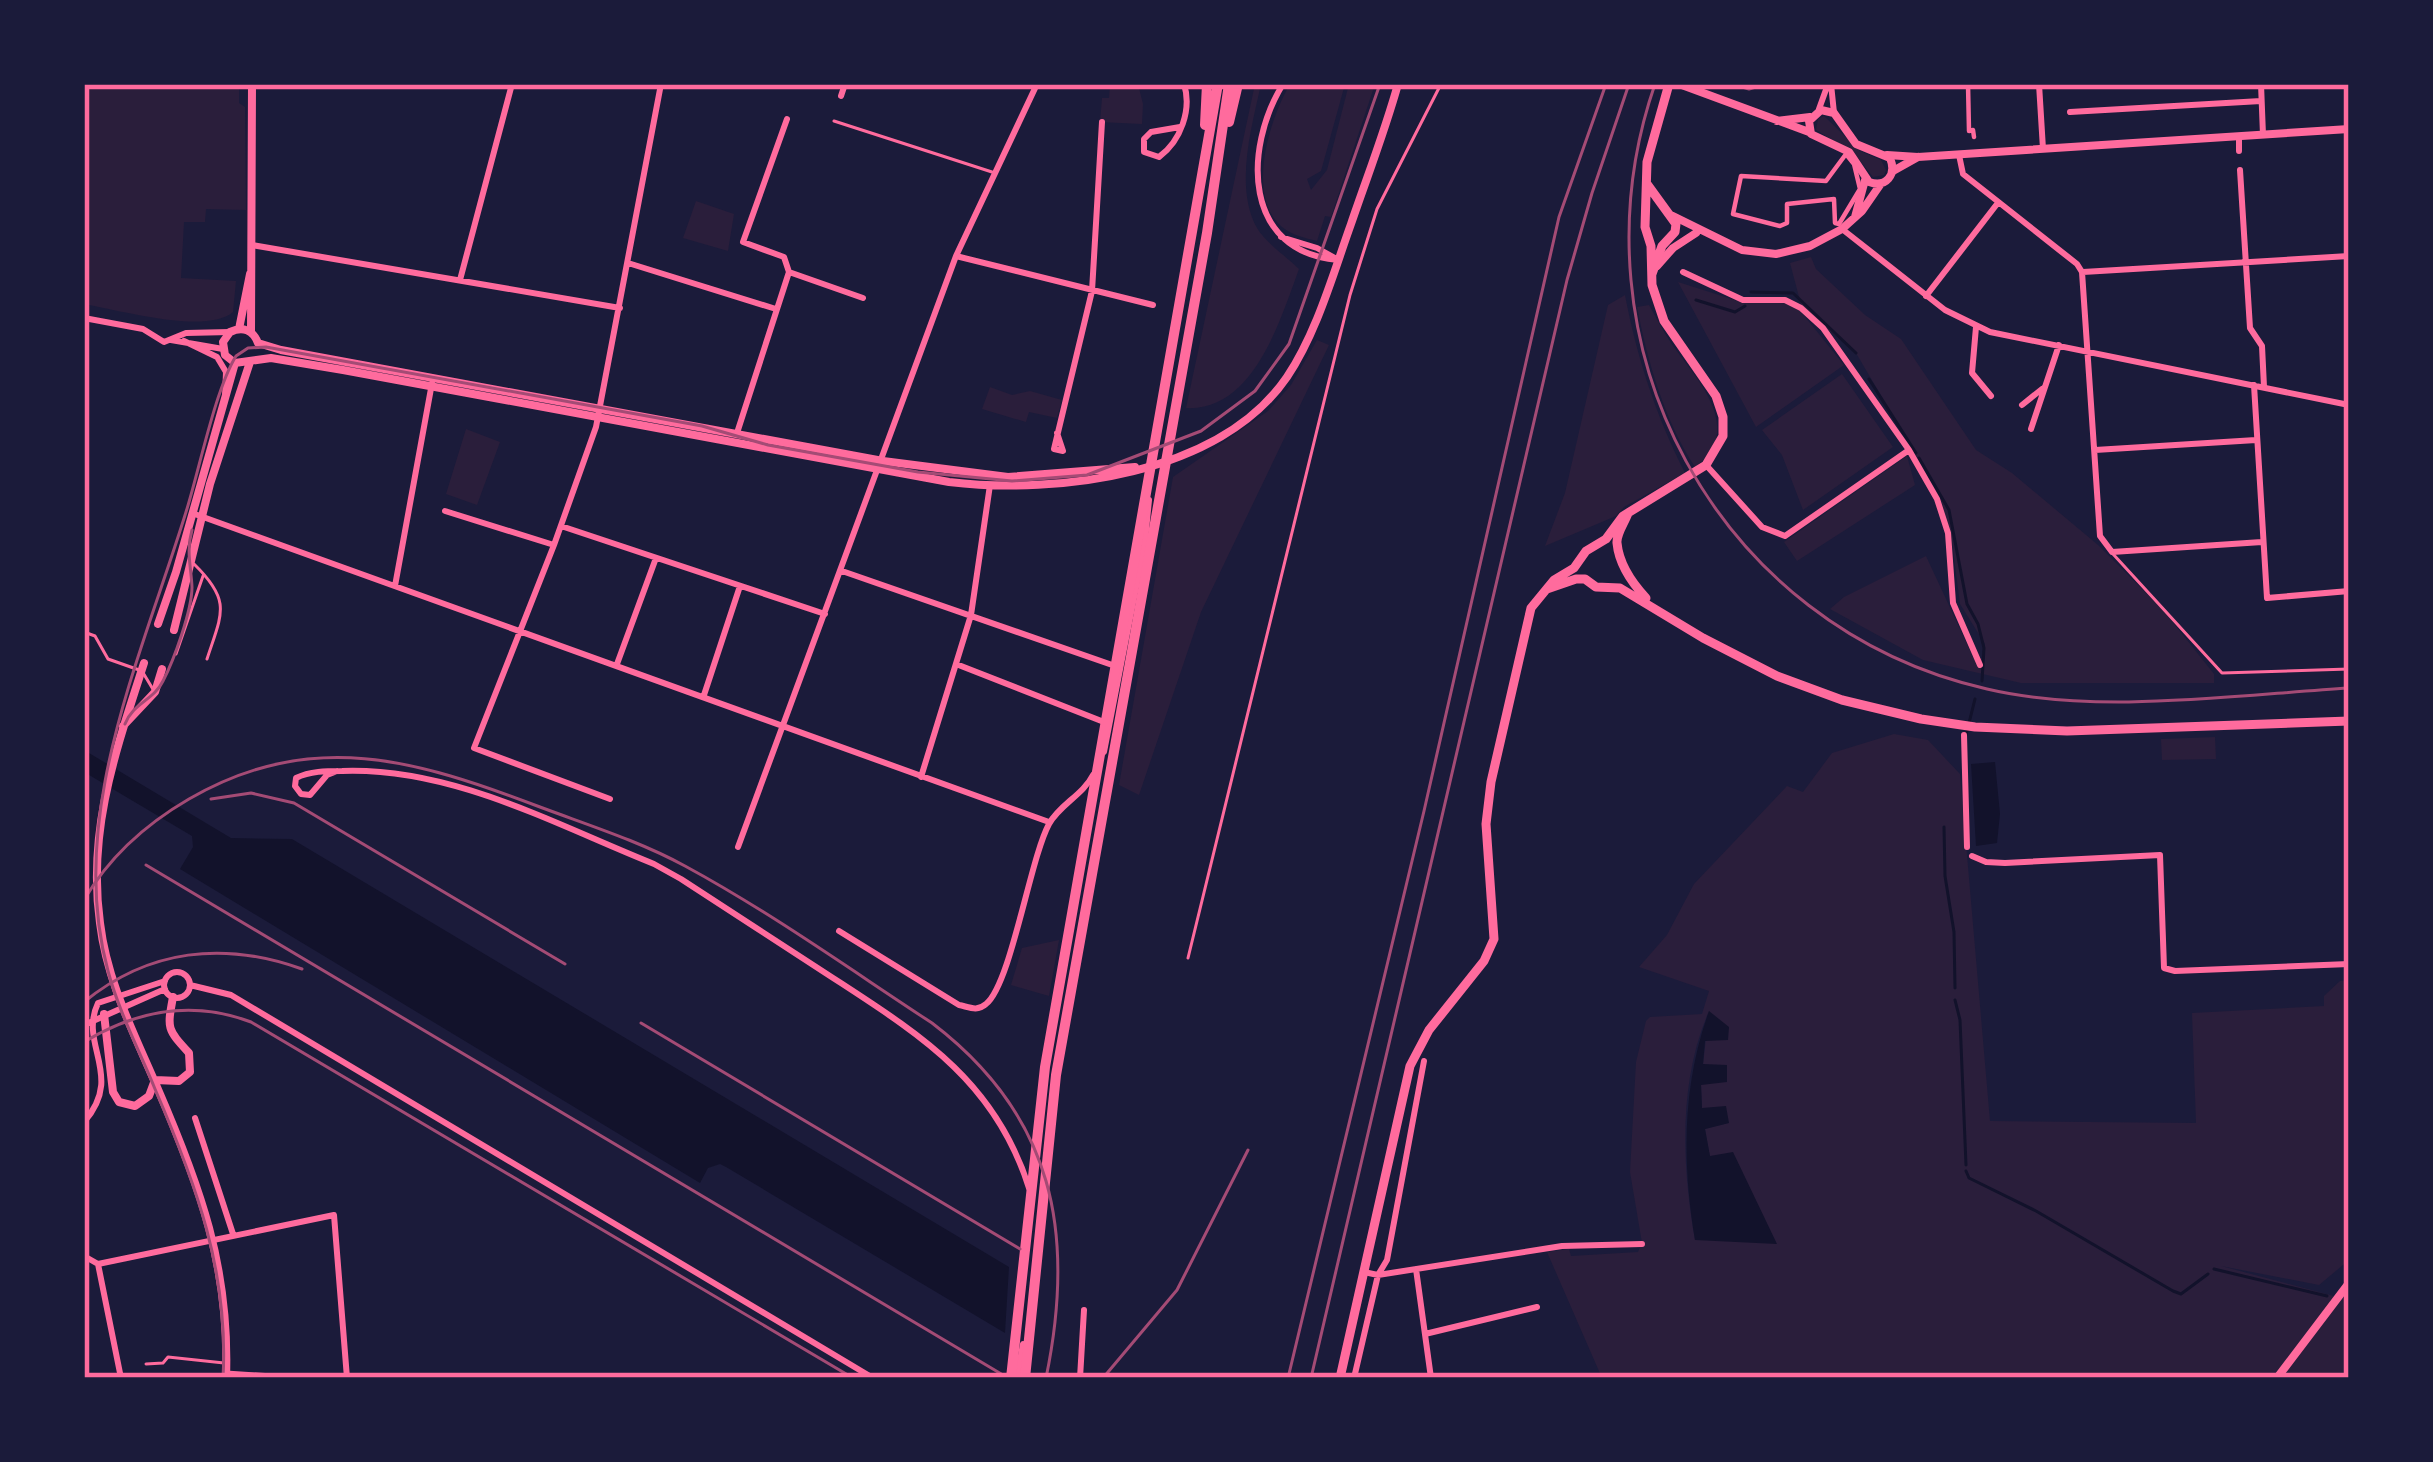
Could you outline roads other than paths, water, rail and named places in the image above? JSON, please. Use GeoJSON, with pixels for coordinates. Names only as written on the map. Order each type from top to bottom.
{"type":"FeatureCollection","features":[{"type":"Feature","properties":{"kind":"highway"},"geometry":{"type":"LineString","coordinates":[[1199,194],[1208,84]]}},
{"type":"Feature","properties":{"kind":"highway"},"geometry":{"type":"LineString","coordinates":[[1172,390],[1218,84]]}},
{"type":"Feature","properties":{"kind":"highway"},"geometry":{"type":"LineString","coordinates":[[1018,1378],[1050,1071],[1172,390],[1233,84]]}},
{"type":"Feature","properties":{"kind":"main road"},"geometry":{"type":"LineString","coordinates":[[252,84],[251,332],[258,343],[432,382]]}},
{"type":"Feature","properties":{"kind":"main road"},"geometry":{"type":"LineString","coordinates":[[235,363],[271,358],[432,382],[990,485],[1084,482],[1170,458],[1222,435],[1274,393],[1301,352],[1338,260],[1398,84]]}},
{"type":"Feature","properties":{"kind":"main road"},"geometry":{"type":"LineString","coordinates":[[1340,1378],[1411,1066],[1429,1030],[1484,961],[1494,939],[1486,824],[1526,618],[1547,589],[1581,562],[1586,551],[1601,544],[1628,513],[1706,465],[1723,436],[1721,408],[1664,321],[1645,227],[1652,133],[1669,84]]}},
{"type":"Feature","properties":{"kind":"main road"},"geometry":{"type":"LineString","coordinates":[[1679,84],[1849,152],[1865,180],[1854,219]]}},
{"type":"Feature","properties":{"kind":"main road"},"geometry":{"type":"LineString","coordinates":[[1776,121],[1834,113],[1856,144],[1887,155],[1918,157],[2349,129]]}},
{"type":"Feature","properties":{"kind":"main road"},"geometry":{"type":"LineString","coordinates":[[1810,133],[1815,114]]}},
{"type":"Feature","properties":{"kind":"main road"},"geometry":{"type":"LineString","coordinates":[[1887,155],[1894,171]]}},
{"type":"Feature","properties":{"kind":"main road"},"geometry":{"type":"LineString","coordinates":[[1650,236],[1696,233],[1752,253],[1776,254],[1810,245],[1842,230],[1894,171],[1918,157]]}},
{"type":"Feature","properties":{"kind":"main road"},"geometry":{"type":"LineString","coordinates":[[1865,180],[1881,184]]}},
{"type":"Feature","properties":{"kind":"main road"},"geometry":{"type":"LineString","coordinates":[[1647,184],[1676,224],[1654,270]]}},
{"type":"Feature","properties":{"kind":"main road"},"geometry":{"type":"LineString","coordinates":[[1647,217],[1653,212],[1669,213],[1713,237]]}},
{"type":"Feature","properties":{"kind":"main road"},"geometry":{"type":"LineString","coordinates":[[1654,270],[1673,248],[1696,233]]}},
{"type":"Feature","properties":{"kind":"main road"},"geometry":{"type":"LineString","coordinates":[[235,363],[223,349],[235,330],[250,272]]}},
{"type":"Feature","properties":{"kind":"main road"},"geometry":{"type":"LineString","coordinates":[[235,330],[251,332]]}},
{"type":"Feature","properties":{"kind":"main road"},"geometry":{"type":"LineString","coordinates":[[158,624],[180,550],[258,343]]}},
{"type":"Feature","properties":{"kind":"main road"},"geometry":{"type":"LineString","coordinates":[[174,630],[192,562],[196,514],[235,363]]}},
{"type":"Feature","properties":{"kind":"main road"},"geometry":{"type":"LineString","coordinates":[[882,465],[1008,477],[1136,467]]}},
{"type":"Feature","properties":{"kind":"main road"},"geometry":{"type":"LineString","coordinates":[[1628,513],[1618,549],[1627,579],[1651,604]]}},
{"type":"Feature","properties":{"kind":"main road"},"geometry":{"type":"LineString","coordinates":[[1601,544],[1618,549]]}},
{"type":"Feature","properties":{"kind":"main road"},"geometry":{"type":"LineString","coordinates":[[1581,562],[1585,579],[1596,587],[1613,586],[1651,604],[1739,658],[1818,692],[1893,713],[1976,727],[2098,731],[2349,721]]}},
{"type":"Feature","properties":{"kind":"main road"},"geometry":{"type":"LineString","coordinates":[[1613,586],[1625,572]]}},
{"type":"Feature","properties":{"kind":"main road"},"geometry":{"type":"LineString","coordinates":[[1547,589],[1585,579]]}},
{"type":"Feature","properties":{"kind":"main road"},"geometry":{"type":"LineString","coordinates":[[143,667],[113,754],[97,840],[99,920],[118,998],[202,1196],[214,1238],[225,1303],[226,1371]]}},
{"type":"Feature","properties":{"kind":"main road"},"geometry":{"type":"LineString","coordinates":[[122,727],[155,692],[162,669]]}},
{"type":"Feature","properties":{"kind":"main road"},"geometry":{"type":"LineString","coordinates":[[155,1080],[179,1082],[188,1074],[192,1059],[168,1025],[173,998]]}},
{"type":"Feature","properties":{"kind":"main road"},"geometry":{"type":"LineString","coordinates":[[104,1014],[113,1092],[119,1102],[135,1106],[148,1096],[155,1080]]}},
{"type":"Feature","properties":{"kind":"main road"},"geometry":{"type":"LineString","coordinates":[[2277,1378],[2349,1283]]}},
{"type":"Feature","properties":{"kind":"street"},"geometry":{"type":"LineString","coordinates":[[460,280],[512,84]]}},
{"type":"Feature","properties":{"kind":"street"},"geometry":{"type":"LineString","coordinates":[[610,799],[474,748],[554,545],[599,411],[661,84]]}},
{"type":"Feature","properties":{"kind":"street"},"geometry":{"type":"LineString","coordinates":[[841,96],[845,84]]}},
{"type":"Feature","properties":{"kind":"street"},"geometry":{"type":"LineString","coordinates":[[738,848],[956,256],[1037,84]]}},
{"type":"Feature","properties":{"kind":"street"},"geometry":{"type":"LineString","coordinates":[[1180,127],[1150,132],[1144,139],[1144,152],[1154,158],[1165,154],[1180,127],[1189,106],[1184,84]]}},
{"type":"Feature","properties":{"kind":"street"},"geometry":{"type":"LineString","coordinates":[[1283,84],[1267,115],[1258,161],[1267,216],[1280,237],[1338,260]]}},
{"type":"Feature","properties":{"kind":"street"},"geometry":{"type":"LineString","coordinates":[[1830,84],[1834,113]]}},
{"type":"Feature","properties":{"kind":"street"},"geometry":{"type":"LineString","coordinates":[[1815,114],[1830,84]]}},
{"type":"Feature","properties":{"kind":"street"},"geometry":{"type":"LineString","coordinates":[[1968,84],[1973,137]]}},
{"type":"Feature","properties":{"kind":"street"},"geometry":{"type":"LineString","coordinates":[[2039,84],[2046,113],[2043,149]]}},
{"type":"Feature","properties":{"kind":"street"},"geometry":{"type":"LineString","coordinates":[[2261,84],[2263,135]]}},
{"type":"Feature","properties":{"kind":"street"},"geometry":{"type":"LineString","coordinates":[[2070,112],[2261,100]]}},
{"type":"Feature","properties":{"kind":"street"},"geometry":{"type":"LineString","coordinates":[[736,438],[789,272],[784,257],[743,242],[787,119]]}},
{"type":"Feature","properties":{"kind":"street"},"geometry":{"type":"LineString","coordinates":[[1057,433],[1092,291],[1102,122]]}},
{"type":"Feature","properties":{"kind":"street"},"geometry":{"type":"LineString","coordinates":[[2239,136],[2239,151]]}},
{"type":"Feature","properties":{"kind":"street"},"geometry":{"type":"LineString","coordinates":[[1842,155],[1850,158],[1860,189],[1846,217],[1835,223],[1834,199],[1786,204],[1787,224],[1733,214],[1741,176],[1826,181],[1842,155]]}},
{"type":"Feature","properties":{"kind":"street"},"geometry":{"type":"LineString","coordinates":[[1959,155],[1963,174],[2077,263],[2082,272],[2100,536],[2112,552],[2262,542]]}},
{"type":"Feature","properties":{"kind":"street"},"geometry":{"type":"LineString","coordinates":[[2240,170],[2250,328],[2262,346],[2264,387]]}},
{"type":"Feature","properties":{"kind":"street"},"geometry":{"type":"LineString","coordinates":[[1926,296],[1997,203]]}},
{"type":"Feature","properties":{"kind":"street"},"geometry":{"type":"LineString","coordinates":[[1842,230],[1926,296],[1976,327],[2349,405]]}},
{"type":"Feature","properties":{"kind":"street"},"geometry":{"type":"LineString","coordinates":[[252,245],[620,308]]}},
{"type":"Feature","properties":{"kind":"street"},"geometry":{"type":"LineString","coordinates":[[956,256],[1153,305]]}},
{"type":"Feature","properties":{"kind":"street"},"geometry":{"type":"LineString","coordinates":[[2082,272],[2349,256]]}},
{"type":"Feature","properties":{"kind":"street"},"geometry":{"type":"LineString","coordinates":[[628,263],[776,309]]}},
{"type":"Feature","properties":{"kind":"street"},"geometry":{"type":"LineString","coordinates":[[789,272],[862,298]]}},
{"type":"Feature","properties":{"kind":"street"},"geometry":{"type":"LineString","coordinates":[[1683,272],[1743,300],[1793,302],[1823,328],[1909,450],[1937,499],[1948,533],[1953,603],[1980,665]]}},
{"type":"Feature","properties":{"kind":"street"},"geometry":{"type":"LineString","coordinates":[[84,318],[143,329],[167,341],[223,349]]}},
{"type":"Feature","properties":{"kind":"street"},"geometry":{"type":"LineString","coordinates":[[1976,327],[1972,373],[1991,396]]}},
{"type":"Feature","properties":{"kind":"street"},"geometry":{"type":"LineString","coordinates":[[167,341],[186,333],[235,330]]}},
{"type":"Feature","properties":{"kind":"street"},"geometry":{"type":"LineString","coordinates":[[184,340],[217,357],[226,372],[226,400]]}},
{"type":"Feature","properties":{"kind":"street"},"geometry":{"type":"LineString","coordinates":[[2031,429],[2059,345]]}},
{"type":"Feature","properties":{"kind":"street"},"geometry":{"type":"LineString","coordinates":[[394,586],[432,382]]}},
{"type":"Feature","properties":{"kind":"street"},"geometry":{"type":"LineString","coordinates":[[2254,385],[2267,598],[2349,591]]}},
{"type":"Feature","properties":{"kind":"street"},"geometry":{"type":"LineString","coordinates":[[2022,405],[2045,387]]}},
{"type":"Feature","properties":{"kind":"street"},"geometry":{"type":"LineString","coordinates":[[2095,450],[2256,440]]}},
{"type":"Feature","properties":{"kind":"street"},"geometry":{"type":"LineString","coordinates":[[1706,465],[1762,527],[1785,536],[1909,450]]}},
{"type":"Feature","properties":{"kind":"street"},"geometry":{"type":"LineString","coordinates":[[839,931],[959,1005],[978,1009],[993,997],[1049,822],[1088,785],[1109,742],[1150,512],[1147,489],[1136,467]]}},
{"type":"Feature","properties":{"kind":"street"},"geometry":{"type":"LineString","coordinates":[[921,777],[971,615],[990,485]]}},
{"type":"Feature","properties":{"kind":"street"},"geometry":{"type":"LineString","coordinates":[[445,511],[554,545]]}},
{"type":"Feature","properties":{"kind":"street"},"geometry":{"type":"LineString","coordinates":[[196,514],[1049,822]]}},
{"type":"Feature","properties":{"kind":"street"},"geometry":{"type":"LineString","coordinates":[[561,526],[825,614]]}},
{"type":"Feature","properties":{"kind":"street"},"geometry":{"type":"LineString","coordinates":[[617,664],[656,558]]}},
{"type":"Feature","properties":{"kind":"street"},"geometry":{"type":"LineString","coordinates":[[842,571],[1122,669]]}},
{"type":"Feature","properties":{"kind":"street"},"geometry":{"type":"LineString","coordinates":[[704,695],[740,586]]}},
{"type":"Feature","properties":{"kind":"street"},"geometry":{"type":"LineString","coordinates":[[956,664],[1112,725]]}},
{"type":"Feature","properties":{"kind":"street"},"geometry":{"type":"LineString","coordinates":[[1964,735],[1969,851],[1986,862],[2005,863],[2160,855],[2164,968],[2349,964]]}},
{"type":"Feature","properties":{"kind":"street"},"geometry":{"type":"LineString","coordinates":[[338,771],[327,775],[310,796],[296,789],[300,775],[338,771],[389,771],[448,783],[654,864],[731,910],[949,1059],[996,1116],[1033,1204],[1032,1273],[1018,1378]]}},
{"type":"Feature","properties":{"kind":"street"},"geometry":{"type":"LineString","coordinates":[[84,1025],[165,986],[169,975],[186,975],[190,985],[185,996],[173,998],[165,986]]}},
{"type":"Feature","properties":{"kind":"street"},"geometry":{"type":"LineString","coordinates":[[190,985],[231,995],[873,1378]]}},
{"type":"Feature","properties":{"kind":"street"},"geometry":{"type":"LineString","coordinates":[[84,1122],[103,1092],[93,1019],[98,1003],[165,986]]}},
{"type":"Feature","properties":{"kind":"street"},"geometry":{"type":"LineString","coordinates":[[1354,1378],[1378,1275],[1387,1260],[1424,1061]]}},
{"type":"Feature","properties":{"kind":"street"},"geometry":{"type":"LineString","coordinates":[[195,1118],[234,1235]]}},
{"type":"Feature","properties":{"kind":"street"},"geometry":{"type":"LineString","coordinates":[[84,1256],[98,1264],[334,1215],[346,1378]]}},
{"type":"Feature","properties":{"kind":"street"},"geometry":{"type":"LineString","coordinates":[[1364,1272],[1378,1275],[1543,1249],[1642,1244]]}},
{"type":"Feature","properties":{"kind":"street"},"geometry":{"type":"LineString","coordinates":[[98,1264],[123,1365],[121,1378]]}},
{"type":"Feature","properties":{"kind":"street"},"geometry":{"type":"LineString","coordinates":[[1417,1269],[1431,1378]]}},
{"type":"Feature","properties":{"kind":"street"},"geometry":{"type":"LineString","coordinates":[[1426,1334],[1537,1306]]}},
{"type":"Feature","properties":{"kind":"street"},"geometry":{"type":"LineString","coordinates":[[1080,1378],[1084,1310]]}},
{"type":"Feature","properties":{"kind":"lane"},"geometry":{"type":"LineString","coordinates":[[1188,958],[1350,295],[1383,195],[1441,84]]}},
{"type":"Feature","properties":{"kind":"lane"},"geometry":{"type":"LineString","coordinates":[[834,121],[994,173]]}},
{"type":"Feature","properties":{"kind":"lane"},"geometry":{"type":"LineString","coordinates":[[180,550],[222,598],[223,612],[207,659]]}},
{"type":"Feature","properties":{"kind":"lane"},"geometry":{"type":"LineString","coordinates":[[2112,552],[2222,673],[2349,669]]}},
{"type":"Feature","properties":{"kind":"lane"},"geometry":{"type":"LineString","coordinates":[[176,654],[204,574]]}},
{"type":"Feature","properties":{"kind":"lane"},"geometry":{"type":"LineString","coordinates":[[84,632],[95,636],[108,659],[143,667],[155,692]]}},
{"type":"Feature","properties":{"kind":"lane"},"geometry":{"type":"LineString","coordinates":[[146,1364],[163,1363],[169,1357],[226,1371],[302,1377]]}},
{"type":"Feature","properties":{"kind":"waterway"},"geometry":{"type":"LineString","coordinates":[[1751,292],[1793,293],[1856,353]]}},
{"type":"Feature","properties":{"kind":"waterway"},"geometry":{"type":"LineString","coordinates":[[1696,300],[1735,312],[1745,306]]}},
{"type":"Feature","properties":{"kind":"waterway"},"geometry":{"type":"LineString","coordinates":[[1869,379],[1916,453]]}},
{"type":"Feature","properties":{"kind":"waterway"},"geometry":{"type":"LineString","coordinates":[[1919,458],[1949,510],[1967,604],[1984,648],[1982,681]]}},
{"type":"Feature","properties":{"kind":"waterway"},"geometry":{"type":"LineString","coordinates":[[1966,735],[1975,699]]}},
{"type":"Feature","properties":{"kind":"waterway"},"geometry":{"type":"LineString","coordinates":[[1944,827],[1955,988]]}},
{"type":"Feature","properties":{"kind":"waterway"},"geometry":{"type":"LineString","coordinates":[[1955,1000],[1960,1020],[1966,1165]]}},
{"type":"Feature","properties":{"kind":"waterway"},"geometry":{"type":"LineString","coordinates":[[1966,1171],[1969,1178],[2173,1291],[2181,1294],[2208,1274]]}},
{"type":"Feature","properties":{"kind":"waterway"},"geometry":{"type":"LineString","coordinates":[[2214,1269],[2327,1296]]}},
{"type":"Feature","properties":{"kind":"tram line"},"geometry":{"type":"LineString","coordinates":[[223,1378],[221,1301],[207,1229],[184,1159],[108,971],[97,913],[96,855],[114,738],[214,409],[236,356],[248,348],[266,347],[702,426],[768,445],[918,472],[1012,481],[1087,475],[1201,431],[1255,391],[1289,344],[1380,84]]}},
{"type":"Feature","properties":{"kind":"tram line"},"geometry":{"type":"LineString","coordinates":[[1732,84],[1749,89],[1766,84]]}},
{"type":"Feature","properties":{"kind":"tram line"},"geometry":{"type":"LineString","coordinates":[[125,724],[159,687],[182,635],[192,587],[192,530]]}},
{"type":"Feature","properties":{"kind":"railway"},"geometry":{"type":"LineString","coordinates":[[1288,1378],[1559,217],[1606,84]]}},
{"type":"Feature","properties":{"kind":"railway"},"geometry":{"type":"LineString","coordinates":[[1311,1378],[1567,280],[1629,84]]}},
{"type":"Feature","properties":{"kind":"railway"},"geometry":{"type":"LineString","coordinates":[[1655,84],[1632,182],[1631,280],[1649,374],[1686,461],[1740,539],[1809,605],[1892,656],[1987,689],[2030,697],[2167,701],[2349,688]]}},
{"type":"Feature","properties":{"kind":"railway"},"geometry":{"type":"LineString","coordinates":[[84,900],[130,843],[189,799],[234,777],[322,758],[364,759],[451,776],[668,857],[779,922],[932,1023],[1006,1097],[1030,1138],[1046,1181],[1055,1226],[1055,1325],[1046,1378]]}},
{"type":"Feature","properties":{"kind":"railway"},"geometry":{"type":"LineString","coordinates":[[211,799],[251,793],[294,803],[565,964]]}},
{"type":"Feature","properties":{"kind":"railway"},"geometry":{"type":"LineString","coordinates":[[146,865],[1003,1375]]}},
{"type":"Feature","properties":{"kind":"railway"},"geometry":{"type":"LineString","coordinates":[[84,1002],[135,971],[188,955],[244,955],[302,969]]}},
{"type":"Feature","properties":{"kind":"railway"},"geometry":{"type":"LineString","coordinates":[[84,1042],[124,1022],[166,1012],[208,1011],[251,1022],[853,1378]]}},
{"type":"Feature","properties":{"kind":"railway"},"geometry":{"type":"LineString","coordinates":[[641,1023],[1020,1249]]}},
{"type":"Feature","properties":{"kind":"railway"},"geometry":{"type":"LineString","coordinates":[[1103,1378],[1177,1290],[1248,1150]]}}]}
